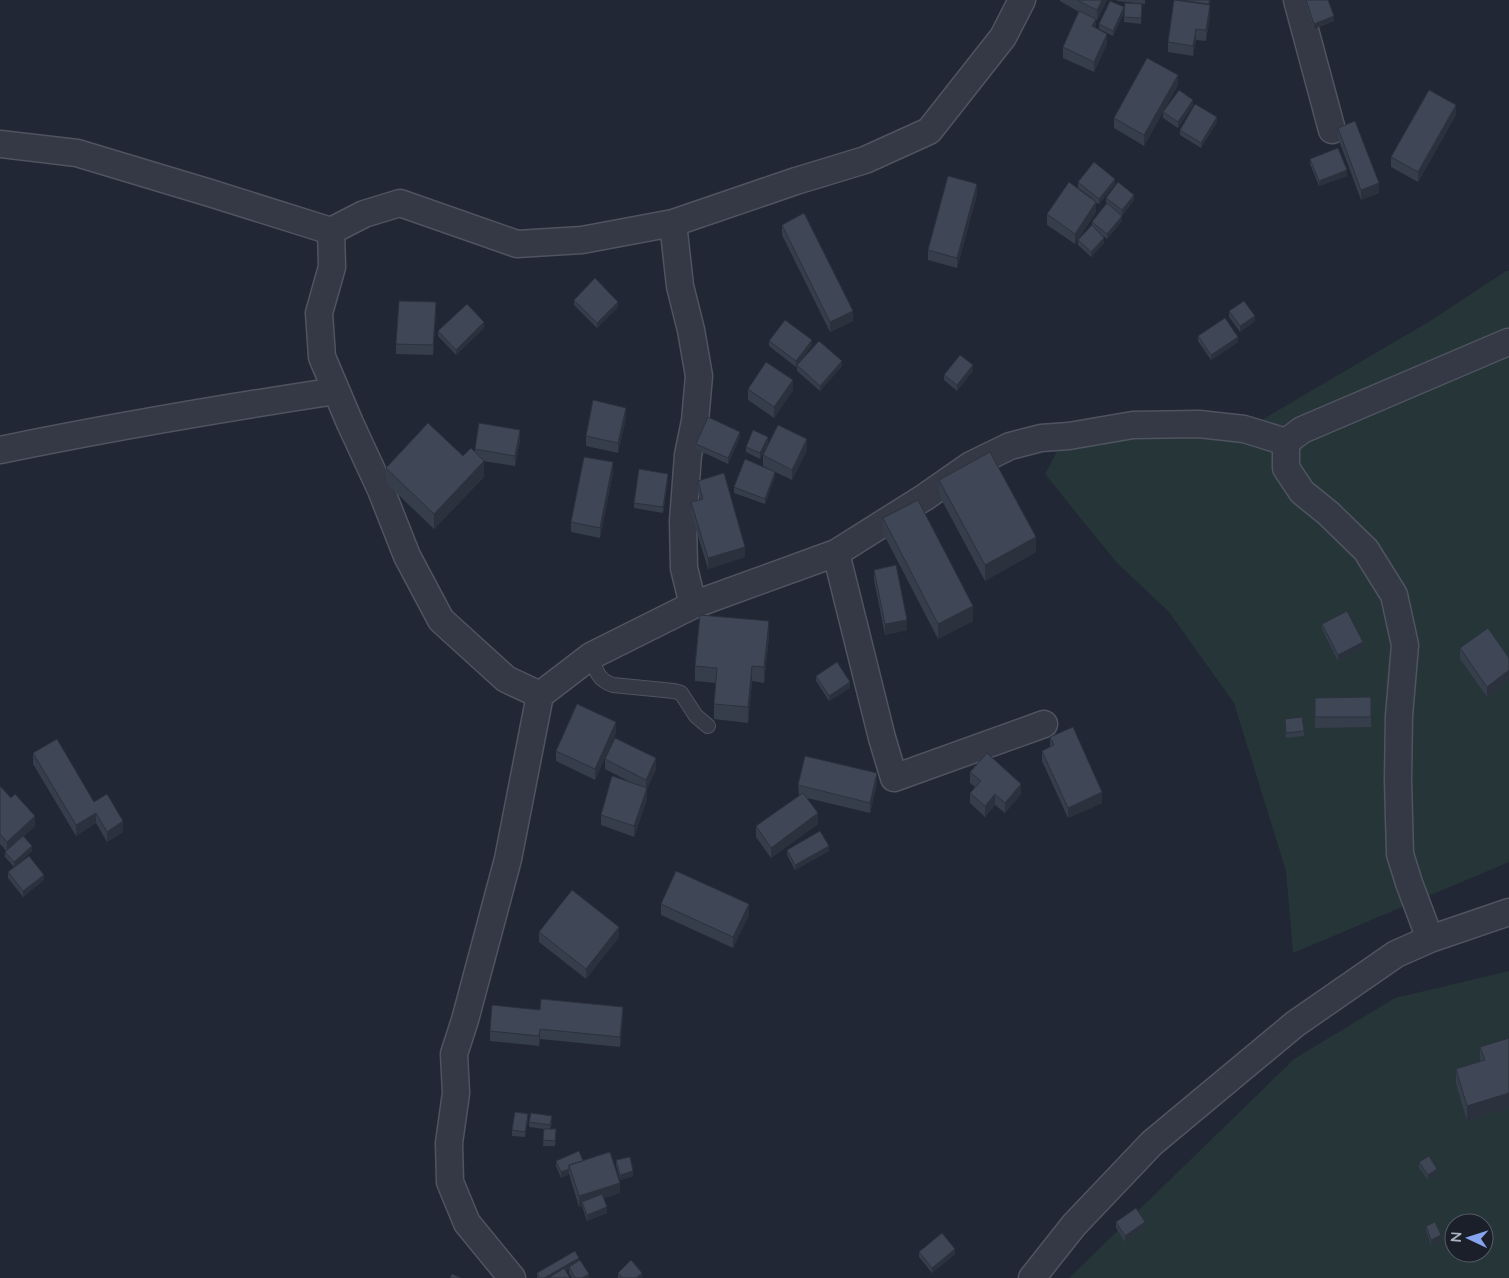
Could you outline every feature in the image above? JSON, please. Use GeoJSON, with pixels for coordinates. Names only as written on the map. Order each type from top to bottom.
{"type":"FeatureCollection","features":[{"type":"Feature","properties":{"kind":"street"},"geometry":{"type":"LineString","coordinates":[[0,144],[77,153],[210,192],[332,231],[364,214],[400,203],[517,244],[582,240],[673,223],[796,181],[865,160],[929,131],[1003,37],[1022,0]]}},
{"type":"Feature","properties":{"kind":"street"},"geometry":{"type":"LineString","coordinates":[[1296,0],[1332,130]]}},
{"type":"Feature","properties":{"kind":"street"},"geometry":{"type":"LineString","coordinates":[[673,223],[680,286],[692,330],[699,376],[695,421],[688,455],[683,521],[684,568],[693,605]]}},
{"type":"Feature","properties":{"kind":"street"},"geometry":{"type":"LineString","coordinates":[[332,231],[332,267],[319,313],[322,356],[381,490],[407,556],[441,620],[506,679],[540,695]]}},
{"type":"Feature","properties":{"kind":"street"},"geometry":{"type":"LineString","coordinates":[[1286,442],[1302,430],[1508,342]]}},
{"type":"Feature","properties":{"kind":"street"},"geometry":{"type":"LineString","coordinates":[[0,450],[246,404],[336,391]]}},
{"type":"Feature","properties":{"kind":"street"},"geometry":{"type":"LineString","coordinates":[[512,1278],[467,1223],[450,1182],[449,1143],[456,1093],[454,1054],[465,1020],[508,859],[540,695],[591,656],[693,605],[836,553],[925,497],[971,465],[1010,446],[1041,438],[1069,436],[1133,425],[1199,424],[1244,429],[1286,442]]}},
{"type":"Feature","properties":{"kind":"street"},"geometry":{"type":"LineString","coordinates":[[1286,442],[1286,468],[1302,492],[1328,513],[1366,550],[1394,595],[1405,645],[1399,725],[1400,854],[1430,939]]}},
{"type":"Feature","properties":{"kind":"street"},"geometry":{"type":"LineString","coordinates":[[836,553],[882,738],[894,778],[1044,724]]}},
{"type":"Feature","properties":{"kind":"street"},"geometry":{"type":"LineString","coordinates":[[1032,1278],[1074,1225],[1152,1143],[1295,1024],[1396,954],[1430,939],[1509,912]]}},
{"type":"Feature","properties":{"kind":"lane"},"geometry":{"type":"LineString","coordinates":[[591,656],[597,672],[605,682],[614,685],[681,693],[696,716],[708,726]]}},
{"type":"Feature","properties":{"kind":"shaded area"},"geometry":{"type":"Polygon","coordinates":[[[1506,271],[1509,271],[1509,862],[1293,953],[1286,871],[1234,703],[1169,612],[1116,562],[1045,474],[1062,442],[1134,430],[1231,438],[1435,318],[1506,271]]]}},
{"type":"Feature","properties":{"kind":"shaded area"},"geometry":{"type":"Polygon","coordinates":[[[1509,971],[1509,1278],[1069,1278],[1294,1059],[1395,998],[1509,971]]]}},
{"type":"Feature","properties":{"kind":"building"},"geometry":{"type":"Polygon","coordinates":[[[1077,0],[1102,0],[1097,10],[1077,0]]]}},
{"type":"Feature","properties":{"kind":"building"},"geometry":{"type":"Polygon","coordinates":[[[1174,0],[1210,5],[1206,30],[1196,29],[1193,46],[1168,42],[1174,0]]]}},
{"type":"Feature","properties":{"kind":"building"},"geometry":{"type":"Polygon","coordinates":[[[1181,0],[1209,0],[1209,4],[1181,0]]]}},
{"type":"Feature","properties":{"kind":"building"},"geometry":{"type":"Polygon","coordinates":[[[1306,0],[1328,0],[1334,16],[1314,24],[1306,0]]]}},
{"type":"Feature","properties":{"kind":"building"},"geometry":{"type":"Polygon","coordinates":[[[1110,1],[1124,7],[1113,31],[1099,24],[1110,1]]]}},
{"type":"Feature","properties":{"kind":"building"},"geometry":{"type":"Polygon","coordinates":[[[1125,3],[1142,4],[1141,18],[1124,17],[1125,3]]]}},
{"type":"Feature","properties":{"kind":"building"},"geometry":{"type":"Polygon","coordinates":[[[1079,11],[1096,19],[1092,26],[1107,34],[1094,62],[1063,47],[1079,11]]]}},
{"type":"Feature","properties":{"kind":"building"},"geometry":{"type":"Polygon","coordinates":[[[1147,58],[1178,75],[1144,135],[1114,118],[1147,58]]]}},
{"type":"Feature","properties":{"kind":"building"},"geometry":{"type":"Polygon","coordinates":[[[1179,90],[1193,100],[1178,122],[1163,112],[1179,90]]]}},
{"type":"Feature","properties":{"kind":"building"},"geometry":{"type":"Polygon","coordinates":[[[1429,90],[1456,105],[1418,172],[1391,157],[1429,90]]]}},
{"type":"Feature","properties":{"kind":"building"},"geometry":{"type":"Polygon","coordinates":[[[1195,104],[1217,117],[1201,143],[1180,130],[1195,104]]]}},
{"type":"Feature","properties":{"kind":"building"},"geometry":{"type":"Polygon","coordinates":[[[1355,121],[1379,183],[1361,190],[1338,128],[1355,121]]]}},
{"type":"Feature","properties":{"kind":"building"},"geometry":{"type":"Polygon","coordinates":[[[1338,148],[1347,170],[1319,181],[1310,159],[1338,148]]]}},
{"type":"Feature","properties":{"kind":"building"},"geometry":{"type":"Polygon","coordinates":[[[1094,162],[1115,179],[1099,199],[1078,182],[1094,162]]]}},
{"type":"Feature","properties":{"kind":"building"},"geometry":{"type":"Polygon","coordinates":[[[948,176],[977,184],[957,258],[928,250],[948,176]]]}},
{"type":"Feature","properties":{"kind":"building"},"geometry":{"type":"Polygon","coordinates":[[[1069,182],[1096,202],[1075,234],[1047,214],[1069,182]]]}},
{"type":"Feature","properties":{"kind":"building"},"geometry":{"type":"Polygon","coordinates":[[[1118,182],[1134,195],[1122,210],[1106,198],[1118,182]]]}},
{"type":"Feature","properties":{"kind":"building"},"geometry":{"type":"Polygon","coordinates":[[[1107,203],[1122,216],[1107,234],[1092,222],[1107,203]]]}},
{"type":"Feature","properties":{"kind":"building"},"geometry":{"type":"Polygon","coordinates":[[[804,213],[853,311],[830,322],[782,225],[804,213]]]}},
{"type":"Feature","properties":{"kind":"building"},"geometry":{"type":"Polygon","coordinates":[[[1092,225],[1104,238],[1091,252],[1078,240],[1092,225]]]}},
{"type":"Feature","properties":{"kind":"building"},"geometry":{"type":"Polygon","coordinates":[[[595,278],[618,302],[597,323],[574,300],[595,278]]]}},
{"type":"Feature","properties":{"kind":"building"},"geometry":{"type":"Polygon","coordinates":[[[399,301],[436,302],[433,345],[396,344],[399,301]]]}},
{"type":"Feature","properties":{"kind":"building"},"geometry":{"type":"Polygon","coordinates":[[[1244,301],[1255,316],[1240,326],[1229,311],[1244,301]]]}},
{"type":"Feature","properties":{"kind":"building"},"geometry":{"type":"Polygon","coordinates":[[[467,304],[484,322],[456,350],[438,331],[467,304]]]}},
{"type":"Feature","properties":{"kind":"building"},"geometry":{"type":"Polygon","coordinates":[[[1225,318],[1238,337],[1211,355],[1198,336],[1225,318]]]}},
{"type":"Feature","properties":{"kind":"building"},"geometry":{"type":"Polygon","coordinates":[[[785,320],[812,340],[796,361],[769,341],[785,320]]]}},
{"type":"Feature","properties":{"kind":"building"},"geometry":{"type":"Polygon","coordinates":[[[819,341],[842,361],[820,386],[797,365],[819,341]]]}},
{"type":"Feature","properties":{"kind":"building"},"geometry":{"type":"Polygon","coordinates":[[[960,355],[973,365],[957,385],[944,375],[960,355]]]}},
{"type":"Feature","properties":{"kind":"building"},"geometry":{"type":"Polygon","coordinates":[[[766,362],[793,380],[774,407],[748,389],[766,362]]]}},
{"type":"Feature","properties":{"kind":"building"},"geometry":{"type":"Polygon","coordinates":[[[593,400],[626,408],[618,443],[586,436],[593,400]]]}},
{"type":"Feature","properties":{"kind":"building"},"geometry":{"type":"Polygon","coordinates":[[[708,417],[740,432],[728,458],[696,444],[708,417]]]}},
{"type":"Feature","properties":{"kind":"building"},"geometry":{"type":"Polygon","coordinates":[[[428,423],[463,456],[471,448],[484,461],[434,514],[386,468],[428,423]]]}},
{"type":"Feature","properties":{"kind":"building"},"geometry":{"type":"Polygon","coordinates":[[[479,423],[520,430],[515,456],[475,449],[479,423]]]}},
{"type":"Feature","properties":{"kind":"building"},"geometry":{"type":"Polygon","coordinates":[[[778,425],[807,439],[792,470],[763,455],[778,425]]]}},
{"type":"Feature","properties":{"kind":"building"},"geometry":{"type":"Polygon","coordinates":[[[753,430],[768,437],[760,453],[746,447],[753,430]]]}},
{"type":"Feature","properties":{"kind":"building"},"geometry":{"type":"Polygon","coordinates":[[[990,452],[1036,537],[985,565],[939,480],[990,452]]]}},
{"type":"Feature","properties":{"kind":"building"},"geometry":{"type":"Polygon","coordinates":[[[584,457],[613,462],[600,528],[571,522],[584,457]]]}},
{"type":"Feature","properties":{"kind":"building"},"geometry":{"type":"Polygon","coordinates":[[[745,459],[775,472],[765,499],[734,487],[745,459]]]}},
{"type":"Feature","properties":{"kind":"building"},"geometry":{"type":"Polygon","coordinates":[[[639,469],[668,474],[663,507],[634,503],[639,469]]]}},
{"type":"Feature","properties":{"kind":"building"},"geometry":{"type":"Polygon","coordinates":[[[724,473],[745,547],[708,558],[691,502],[703,499],[698,481],[724,473]]]}},
{"type":"Feature","properties":{"kind":"building"},"geometry":{"type":"Polygon","coordinates":[[[918,500],[973,606],[938,624],[883,518],[918,500]]]}},
{"type":"Feature","properties":{"kind":"building"},"geometry":{"type":"Polygon","coordinates":[[[896,565],[907,620],[885,624],[874,570],[896,565]]]}},
{"type":"Feature","properties":{"kind":"building"},"geometry":{"type":"Polygon","coordinates":[[[1347,611],[1363,642],[1338,655],[1322,624],[1347,611]]]}},
{"type":"Feature","properties":{"kind":"building"},"geometry":{"type":"Polygon","coordinates":[[[700,615],[769,621],[764,667],[752,666],[748,707],[714,704],[717,668],[695,666],[700,615]]]}},
{"type":"Feature","properties":{"kind":"building"},"geometry":{"type":"Polygon","coordinates":[[[1488,628],[1509,658],[1509,670],[1487,687],[1460,648],[1488,628]]]}},
{"type":"Feature","properties":{"kind":"building"},"geometry":{"type":"Polygon","coordinates":[[[837,662],[850,682],[829,696],[816,676],[837,662]]]}},
{"type":"Feature","properties":{"kind":"building"},"geometry":{"type":"Polygon","coordinates":[[[1371,697],[1371,717],[1315,717],[1315,698],[1371,697]]]}},
{"type":"Feature","properties":{"kind":"building"},"geometry":{"type":"Polygon","coordinates":[[[577,704],[616,722],[595,769],[556,751],[577,704]]]}},
{"type":"Feature","properties":{"kind":"building"},"geometry":{"type":"Polygon","coordinates":[[[1302,717],[1304,731],[1286,733],[1285,719],[1302,717]]]}},
{"type":"Feature","properties":{"kind":"building"},"geometry":{"type":"Polygon","coordinates":[[[1073,727],[1102,792],[1068,808],[1042,751],[1054,745],[1050,737],[1073,727]]]}},
{"type":"Feature","properties":{"kind":"building"},"geometry":{"type":"Polygon","coordinates":[[[615,738],[656,758],[646,780],[605,759],[615,738]]]}},
{"type":"Feature","properties":{"kind":"building"},"geometry":{"type":"Polygon","coordinates":[[[57,739],[94,802],[107,794],[123,821],[107,832],[96,813],[76,825],[33,753],[57,739]]]}},
{"type":"Feature","properties":{"kind":"building"},"geometry":{"type":"Polygon","coordinates":[[[987,753],[1021,784],[1005,803],[995,794],[985,806],[970,793],[981,781],[970,772],[987,753]]]}},
{"type":"Feature","properties":{"kind":"building"},"geometry":{"type":"Polygon","coordinates":[[[805,756],[877,773],[870,803],[798,785],[805,756]]]}},
{"type":"Feature","properties":{"kind":"building"},"geometry":{"type":"Polygon","coordinates":[[[612,776],[647,788],[634,826],[601,815],[612,776]]]}},
{"type":"Feature","properties":{"kind":"building"},"geometry":{"type":"Polygon","coordinates":[[[0,786],[11,798],[15,794],[35,816],[7,842],[0,834],[0,786]]]}},
{"type":"Feature","properties":{"kind":"building"},"geometry":{"type":"Polygon","coordinates":[[[803,793],[818,813],[771,848],[756,826],[803,793]]]}},
{"type":"Feature","properties":{"kind":"building"},"geometry":{"type":"Polygon","coordinates":[[[820,831],[829,846],[795,865],[787,850],[820,831]]]}},
{"type":"Feature","properties":{"kind":"building"},"geometry":{"type":"Polygon","coordinates":[[[23,836],[32,846],[14,862],[5,852],[23,836]]]}},
{"type":"Feature","properties":{"kind":"building"},"geometry":{"type":"Polygon","coordinates":[[[29,856],[44,875],[23,891],[8,872],[29,856]]]}},
{"type":"Feature","properties":{"kind":"building"},"geometry":{"type":"Polygon","coordinates":[[[676,871],[749,904],[733,937],[661,904],[676,871]]]}},
{"type":"Feature","properties":{"kind":"building"},"geometry":{"type":"Polygon","coordinates":[[[572,890],[619,927],[586,969],[539,932],[572,890]]]}},
{"type":"Feature","properties":{"kind":"building"},"geometry":{"type":"Polygon","coordinates":[[[541,999],[623,1007],[620,1037],[540,1029],[539,1036],[490,1031],[492,1005],[540,1010],[541,999]]]}},
{"type":"Feature","properties":{"kind":"building"},"geometry":{"type":"Polygon","coordinates":[[[1509,1038],[1509,1093],[1467,1106],[1456,1069],[1485,1060],[1480,1047],[1509,1038]]]}},
{"type":"Feature","properties":{"kind":"building"},"geometry":{"type":"Polygon","coordinates":[[[515,1112],[528,1114],[525,1132],[512,1130],[515,1112]]]}},
{"type":"Feature","properties":{"kind":"building"},"geometry":{"type":"Polygon","coordinates":[[[531,1113],[552,1116],[550,1125],[529,1122],[531,1113]]]}},
{"type":"Feature","properties":{"kind":"building"},"geometry":{"type":"Polygon","coordinates":[[[544,1129],[556,1129],[555,1141],[543,1140],[544,1129]]]}},
{"type":"Feature","properties":{"kind":"building"},"geometry":{"type":"Polygon","coordinates":[[[579,1151],[583,1161],[569,1165],[569,1169],[561,1172],[556,1161],[579,1151]]]}},
{"type":"Feature","properties":{"kind":"building"},"geometry":{"type":"Polygon","coordinates":[[[610,1152],[620,1183],[579,1196],[569,1165],[610,1152]]]}},
{"type":"Feature","properties":{"kind":"building"},"geometry":{"type":"Polygon","coordinates":[[[1429,1156],[1437,1169],[1428,1175],[1419,1162],[1429,1156]]]}},
{"type":"Feature","properties":{"kind":"building"},"geometry":{"type":"Polygon","coordinates":[[[630,1157],[633,1171],[620,1175],[616,1160],[630,1157]]]}},
{"type":"Feature","properties":{"kind":"building"},"geometry":{"type":"Polygon","coordinates":[[[602,1194],[607,1207],[587,1215],[582,1202],[602,1194]]]}},
{"type":"Feature","properties":{"kind":"building"},"geometry":{"type":"Polygon","coordinates":[[[1136,1208],[1145,1222],[1125,1236],[1116,1222],[1136,1208]]]}},
{"type":"Feature","properties":{"kind":"building"},"geometry":{"type":"Polygon","coordinates":[[[1435,1222],[1441,1235],[1431,1240],[1426,1226],[1435,1222]]]}},
{"type":"Feature","properties":{"kind":"building"},"geometry":{"type":"Polygon","coordinates":[[[942,1233],[955,1249],[932,1268],[919,1252],[942,1233]]]}},
{"type":"Feature","properties":{"kind":"building"},"geometry":{"type":"Polygon","coordinates":[[[575,1251],[579,1258],[544,1278],[539,1278],[537,1273],[575,1251]]]}},
{"type":"Feature","properties":{"kind":"building"},"geometry":{"type":"Polygon","coordinates":[[[580,1260],[589,1274],[582,1278],[575,1278],[569,1267],[580,1260]]]}},
{"type":"Feature","properties":{"kind":"building"},"geometry":{"type":"Polygon","coordinates":[[[631,1260],[642,1273],[636,1278],[623,1278],[618,1273],[631,1260]]]}},
{"type":"Feature","properties":{"kind":"building"},"geometry":{"type":"Polygon","coordinates":[[[564,1268],[570,1278],[549,1278],[564,1268]]]}},
{"type":"Feature","properties":{"kind":"building"},"geometry":{"type":"Polygon","coordinates":[[[452,1274],[461,1278],[450,1278],[452,1274]]]}}]}
